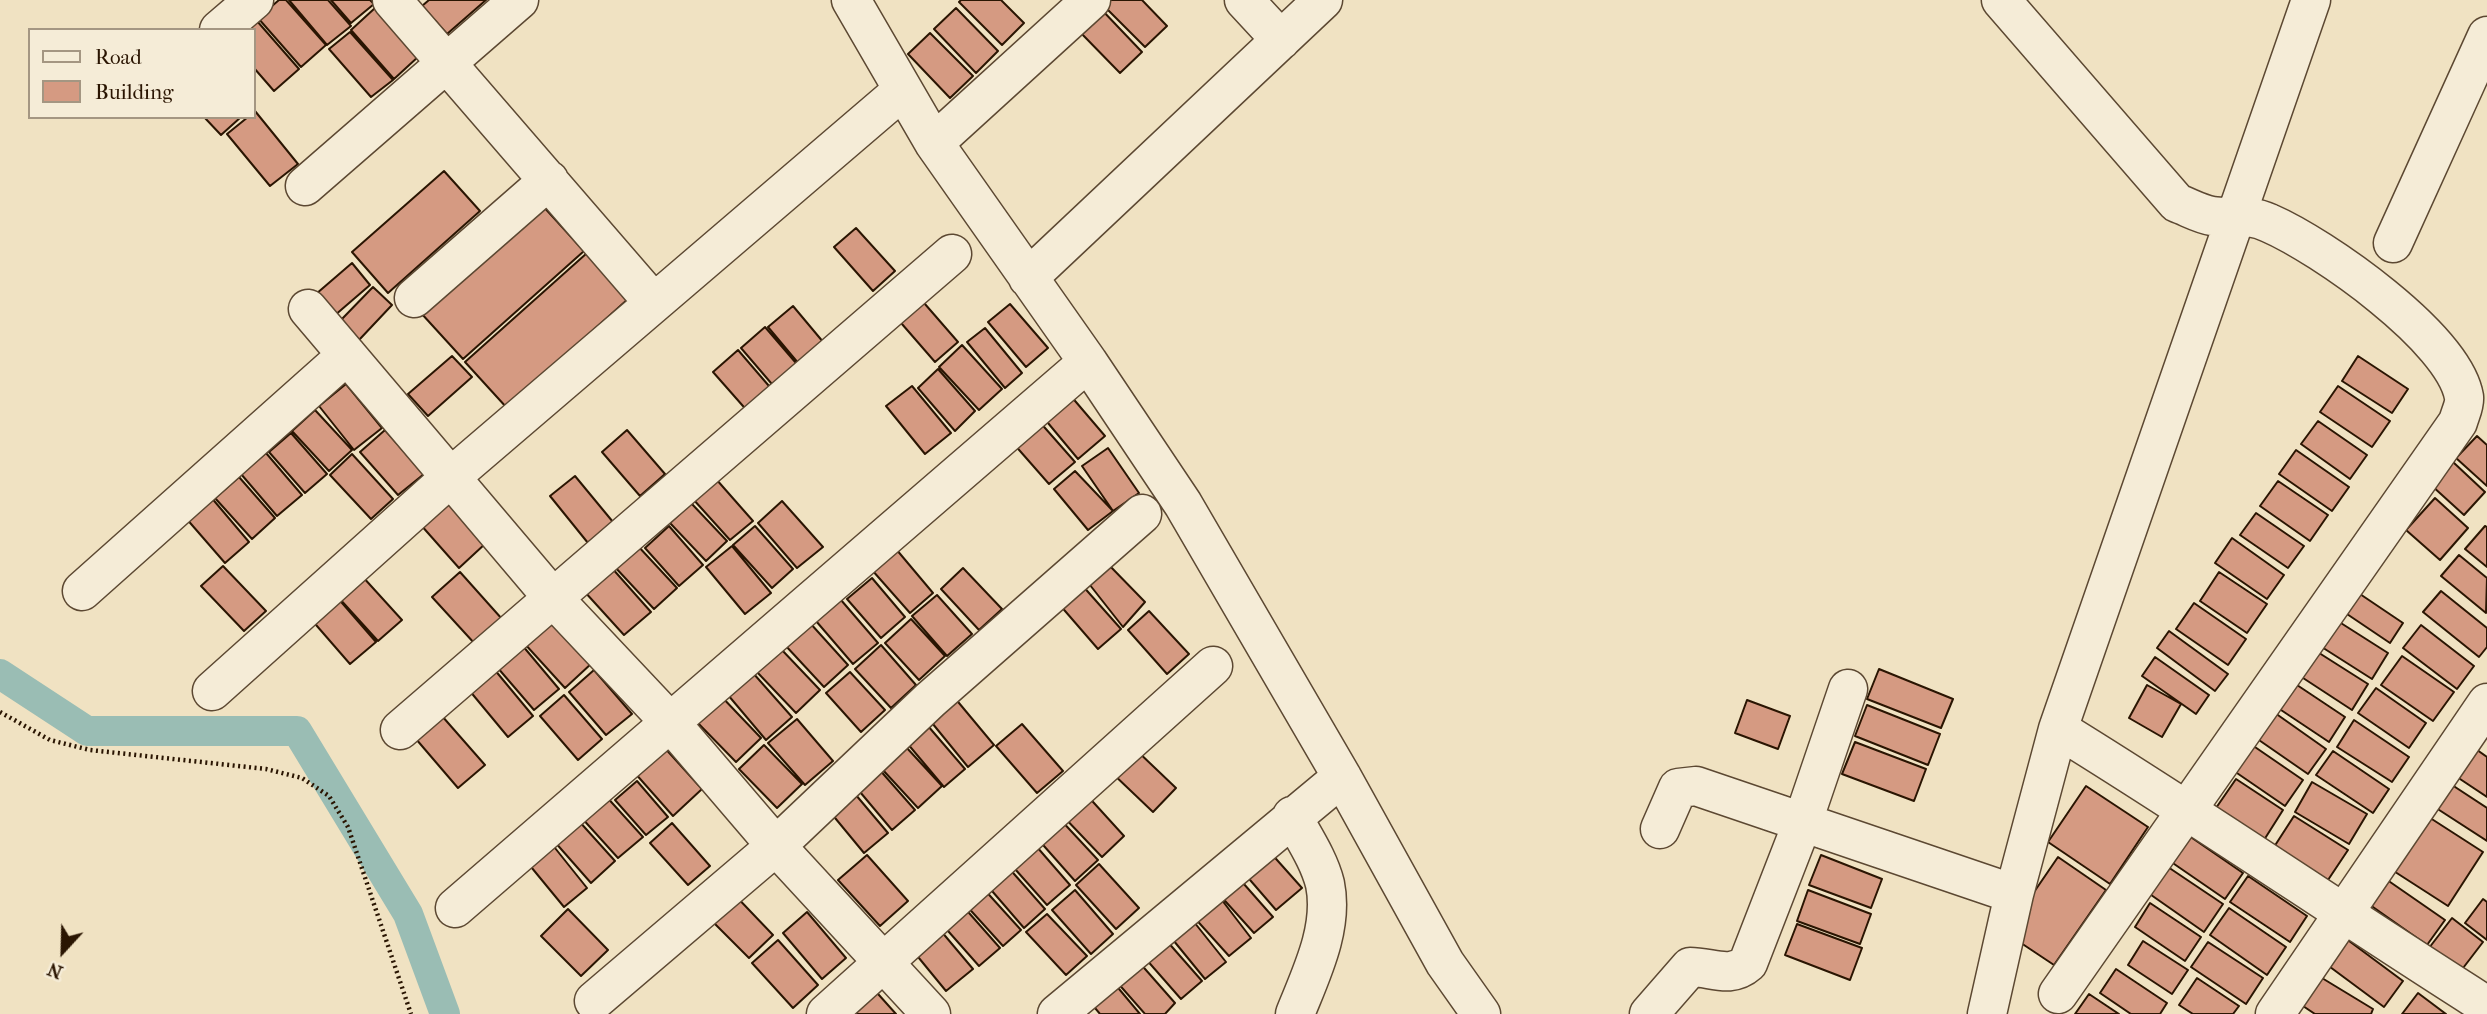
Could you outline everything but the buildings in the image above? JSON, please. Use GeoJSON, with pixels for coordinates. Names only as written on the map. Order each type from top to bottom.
{"type":"FeatureCollection","features":[{"type":"Feature","properties":{"kind":"street"},"geometry":{"type":"LineString","coordinates":[[221,28],[254,0]]}},
{"type":"Feature","properties":{"kind":"street"},"geometry":{"type":"LineString","coordinates":[[392,0],[654,303]]}},
{"type":"Feature","properties":{"kind":"street"},"geometry":{"type":"LineString","coordinates":[[305,186],[519,0]]}},
{"type":"Feature","properties":{"kind":"street"},"geometry":{"type":"LineString","coordinates":[[851,0],[934,144],[1088,362],[1182,505],[1342,777],[1445,964],[1481,1014]]}},
{"type":"Feature","properties":{"kind":"street"},"geometry":{"type":"LineString","coordinates":[[934,144],[1091,0]]}},
{"type":"Feature","properties":{"kind":"street"},"geometry":{"type":"LineString","coordinates":[[1244,0],[1281,40]]}},
{"type":"Feature","properties":{"kind":"street"},"geometry":{"type":"LineString","coordinates":[[1028,278],[1323,0]]}},
{"type":"Feature","properties":{"kind":"street"},"geometry":{"type":"LineString","coordinates":[[2001,0],[2177,203],[2211,216],[2239,215],[2267,221],[2309,242],[2414,323],[2446,359],[2458,378],[2464,400],[2458,422],[2058,994]]}},
{"type":"Feature","properties":{"kind":"street"},"geometry":{"type":"LineString","coordinates":[[1987,1014],[2014,894],[2058,729],[2239,215],[2311,0]]}},
{"type":"Feature","properties":{"kind":"street"},"geometry":{"type":"LineString","coordinates":[[2393,243],[2487,36]]}},
{"type":"Feature","properties":{"kind":"street"},"geometry":{"type":"LineString","coordinates":[[212,691],[452,476],[903,90]]}},
{"type":"Feature","properties":{"kind":"street"},"geometry":{"type":"LineString","coordinates":[[414,298],[549,180]]}},
{"type":"Feature","properties":{"kind":"street"},"geometry":{"type":"LineString","coordinates":[[400,730],[952,254]]}},
{"type":"Feature","properties":{"kind":"street"},"geometry":{"type":"LineString","coordinates":[[308,309],[553,598],[669,721],[776,846],[931,1014]]}},
{"type":"Feature","properties":{"kind":"street"},"geometry":{"type":"LineString","coordinates":[[82,591],[347,355]]}},
{"type":"Feature","properties":{"kind":"street"},"geometry":{"type":"LineString","coordinates":[[455,908],[1088,362]]}},
{"type":"Feature","properties":{"kind":"street"},"geometry":{"type":"LineString","coordinates":[[594,1001],[776,846],[930,700],[1142,514]]}},
{"type":"Feature","properties":{"kind":"street"},"geometry":{"type":"LineString","coordinates":[[825,1014],[1213,666]]}},
{"type":"Feature","properties":{"kind":"street"},"geometry":{"type":"LineString","coordinates":[[1649,1014],[1690,967],[1724,973],[1740,971],[1748,963],[1802,824],[1848,689]]}},
{"type":"Feature","properties":{"kind":"street"},"geometry":{"type":"LineString","coordinates":[[2275,1014],[2487,703]]}},
{"type":"Feature","properties":{"kind":"street"},"geometry":{"type":"LineString","coordinates":[[2058,729],[2186,808],[2342,914],[2487,1006]]}},
{"type":"Feature","properties":{"kind":"street"},"geometry":{"type":"LineString","coordinates":[[1057,1014],[1342,777]]}},
{"type":"Feature","properties":{"kind":"street"},"geometry":{"type":"LineString","coordinates":[[1660,830],[1678,788],[1686,785],[2014,894]]}},
{"type":"Feature","properties":{"kind":"street"},"geometry":{"type":"LineString","coordinates":[[1292,816],[1316,860],[1327,899],[1318,952],[1295,1014]]}},
{"type":"Feature","properties":{"kind":"path"},"geometry":{"type":"LineString","coordinates":[[0,712],[50,740],[90,750],[266,769],[302,778],[329,796],[348,827],[411,1014]]}},
{"type":"Feature","properties":{"kind":"waterway"},"geometry":{"type":"LineString","coordinates":[[0,674],[87,731],[297,731],[408,914],[445,1014]]}}]}
